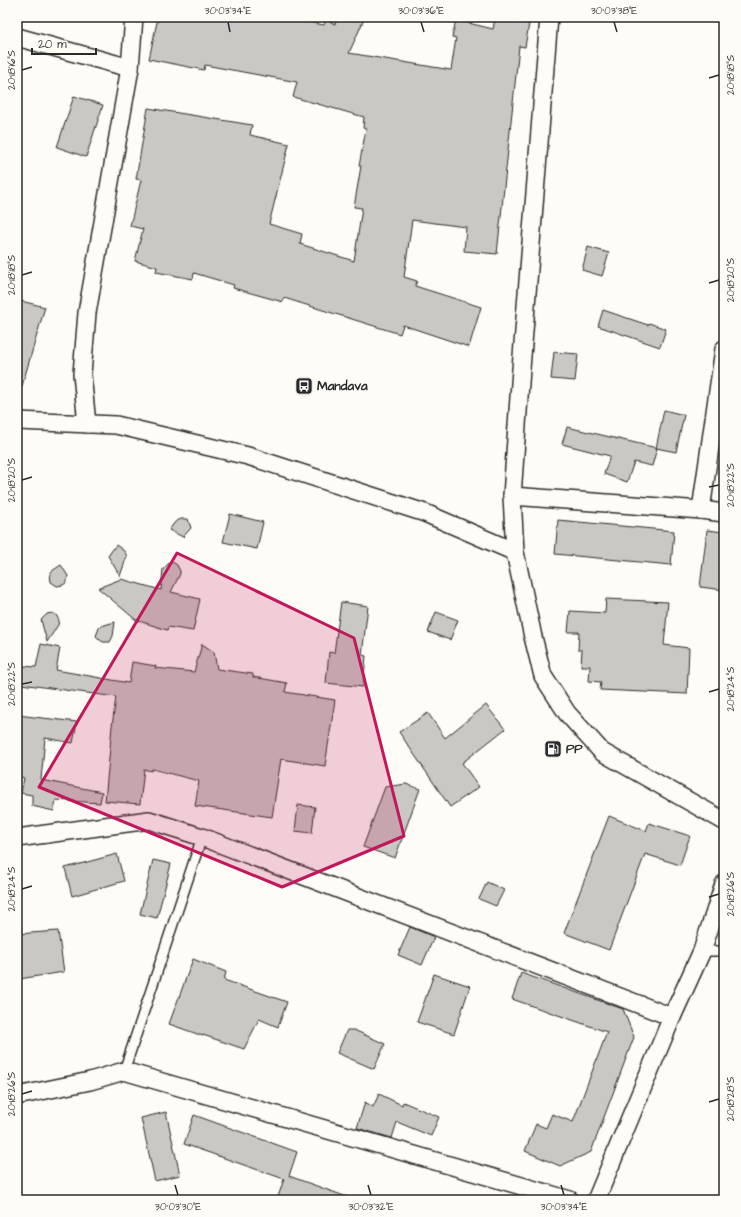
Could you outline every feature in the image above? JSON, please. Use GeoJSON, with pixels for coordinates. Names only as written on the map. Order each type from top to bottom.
{"type":"FeatureCollection","features":[{"type":"Feature","properties":{"kind":"street"},"geometry":{"type":"LineString","coordinates":[[87,424],[82,374],[87,312],[130,68],[134,17]]}},
{"type":"Feature","properties":{"kind":"street"},"geometry":{"type":"LineString","coordinates":[[549,17],[512,496],[515,552],[543,676],[567,714],[602,752],[724,821]]}},
{"type":"Feature","properties":{"kind":"street"},"geometry":{"type":"LineString","coordinates":[[17,37],[130,68]]}},
{"type":"Feature","properties":{"kind":"street"},"geometry":{"type":"LineString","coordinates":[[701,510],[724,349]]}},
{"type":"Feature","properties":{"kind":"street"},"geometry":{"type":"LineString","coordinates":[[17,421],[116,425],[248,456],[425,513],[515,552]]}},
{"type":"Feature","properties":{"kind":"street"},"geometry":{"type":"LineString","coordinates":[[512,496],[724,513]]}},
{"type":"Feature","properties":{"kind":"street"},"geometry":{"type":"LineString","coordinates":[[17,838],[149,820],[202,837],[672,1016]]}},
{"type":"Feature","properties":{"kind":"street"},"geometry":{"type":"LineString","coordinates":[[596,1200],[672,1016],[702,951],[724,884]]}},
{"type":"Feature","properties":{"kind":"street"},"geometry":{"type":"LineString","coordinates":[[17,1096],[90,1081],[124,1071],[570,1200]]}},
{"type":"Feature","properties":{"kind":"lane"},"geometry":{"type":"LineString","coordinates":[[124,1071],[202,837]]}},
{"type":"Feature","properties":{"kind":"lane"},"geometry":{"type":"LineString","coordinates":[[702,951],[724,951]]}},
{"type":"Feature","properties":{"kind":"highlighted area"},"geometry":{"type":"Polygon","coordinates":[[[177,553],[354,638],[404,836],[282,887],[39,787],[177,553]]]}},
{"type":"Feature","properties":{"kind":"building"},"geometry":{"type":"Polygon","coordinates":[[[158,17],[283,17],[324,25],[326,20],[335,24],[336,17],[365,17],[349,53],[451,70],[456,38],[452,37],[456,20],[493,29],[495,18],[529,24],[525,47],[519,46],[497,254],[464,251],[466,227],[412,220],[404,277],[417,281],[415,286],[481,307],[469,347],[403,325],[400,334],[284,298],[283,302],[233,288],[234,285],[194,273],[193,279],[156,272],[157,267],[135,261],[143,229],[130,226],[141,180],[136,179],[148,108],[252,125],[250,135],[289,144],[269,224],[302,234],[300,244],[354,261],[362,208],[354,207],[361,166],[359,166],[366,129],[363,128],[364,117],[293,97],[297,82],[205,65],[204,70],[149,59],[158,17]]]}},
{"type":"Feature","properties":{"kind":"building"},"geometry":{"type":"Polygon","coordinates":[[[74,96],[103,105],[86,157],[57,147],[74,96]]]}},
{"type":"Feature","properties":{"kind":"building"},"geometry":{"type":"Polygon","coordinates":[[[588,247],[609,253],[602,276],[582,270],[588,247]]]}},
{"type":"Feature","properties":{"kind":"building"},"geometry":{"type":"Polygon","coordinates":[[[17,300],[45,307],[22,386],[17,385],[17,300]]]}},
{"type":"Feature","properties":{"kind":"building"},"geometry":{"type":"Polygon","coordinates":[[[603,310],[648,325],[649,323],[666,329],[660,347],[598,326],[603,310]]]}},
{"type":"Feature","properties":{"kind":"building"},"geometry":{"type":"Polygon","coordinates":[[[554,352],[578,354],[575,381],[551,379],[554,352]]]}},
{"type":"Feature","properties":{"kind":"building"},"geometry":{"type":"Polygon","coordinates":[[[664,410],[684,415],[676,452],[656,448],[664,410]]]}},
{"type":"Feature","properties":{"kind":"building"},"geometry":{"type":"Polygon","coordinates":[[[567,427],[657,448],[652,466],[634,462],[627,482],[604,474],[610,456],[562,444],[567,427]]]}},
{"type":"Feature","properties":{"kind":"building"},"geometry":{"type":"Polygon","coordinates":[[[230,514],[263,522],[257,549],[223,542],[230,514]]]}},
{"type":"Feature","properties":{"kind":"building"},"geometry":{"type":"Polygon","coordinates":[[[181,519],[188,519],[191,528],[183,537],[169,530],[175,522],[181,519]]]}},
{"type":"Feature","properties":{"kind":"building"},"geometry":{"type":"Polygon","coordinates":[[[558,520],[674,531],[671,565],[555,554],[558,520]]]}},
{"type":"Feature","properties":{"kind":"building"},"geometry":{"type":"Polygon","coordinates":[[[707,530],[724,532],[724,590],[700,587],[707,530]]]}},
{"type":"Feature","properties":{"kind":"building"},"geometry":{"type":"Polygon","coordinates":[[[116,545],[124,551],[127,556],[120,576],[108,556],[116,545]]]}},
{"type":"Feature","properties":{"kind":"building"},"geometry":{"type":"Polygon","coordinates":[[[171,561],[177,565],[180,574],[171,592],[200,599],[193,631],[168,627],[167,630],[136,620],[98,588],[121,579],[161,590],[163,569],[171,561]]]}},
{"type":"Feature","properties":{"kind":"building"},"geometry":{"type":"Polygon","coordinates":[[[61,565],[68,576],[66,583],[57,586],[51,582],[50,574],[61,565]]]}},
{"type":"Feature","properties":{"kind":"building"},"geometry":{"type":"Polygon","coordinates":[[[606,599],[668,602],[664,645],[689,648],[687,694],[600,690],[601,682],[589,681],[590,666],[581,666],[582,650],[578,650],[579,632],[568,632],[570,611],[605,613],[606,599]]]}},
{"type":"Feature","properties":{"kind":"building"},"geometry":{"type":"Polygon","coordinates":[[[341,602],[368,606],[362,655],[366,656],[363,687],[326,683],[329,652],[334,653],[341,602]]]}},
{"type":"Feature","properties":{"kind":"building"},"geometry":{"type":"Polygon","coordinates":[[[436,612],[458,620],[450,640],[428,632],[436,612]]]}},
{"type":"Feature","properties":{"kind":"building"},"geometry":{"type":"Polygon","coordinates":[[[52,613],[56,615],[59,620],[58,625],[47,642],[41,620],[47,614],[52,613]]]}},
{"type":"Feature","properties":{"kind":"building"},"geometry":{"type":"Polygon","coordinates":[[[115,622],[113,636],[110,642],[103,642],[96,636],[101,626],[115,622]]]}},
{"type":"Feature","properties":{"kind":"building"},"geometry":{"type":"Polygon","coordinates":[[[41,644],[60,648],[56,670],[129,683],[132,662],[156,666],[155,668],[194,672],[202,644],[214,652],[217,669],[253,674],[253,677],[287,683],[285,692],[335,700],[325,766],[281,759],[272,817],[195,806],[199,781],[152,769],[151,771],[144,769],[140,804],[105,801],[116,697],[21,684],[23,666],[36,667],[41,644]]]}},
{"type":"Feature","properties":{"kind":"building"},"geometry":{"type":"Polygon","coordinates":[[[486,705],[505,729],[462,763],[479,787],[450,807],[399,732],[428,713],[445,738],[486,705]]]}},
{"type":"Feature","properties":{"kind":"building"},"geometry":{"type":"Polygon","coordinates":[[[17,715],[77,722],[73,743],[45,738],[41,780],[102,792],[100,803],[56,800],[54,811],[32,806],[32,795],[21,793],[24,778],[17,776],[17,715]]]}},
{"type":"Feature","properties":{"kind":"building"},"geometry":{"type":"Polygon","coordinates":[[[406,784],[420,789],[395,858],[363,847],[385,787],[406,784]]]}},
{"type":"Feature","properties":{"kind":"building"},"geometry":{"type":"Polygon","coordinates":[[[298,805],[315,807],[312,833],[295,831],[298,805]]]}},
{"type":"Feature","properties":{"kind":"building"},"geometry":{"type":"Polygon","coordinates":[[[609,816],[646,831],[649,823],[690,836],[680,865],[645,854],[609,950],[564,933],[609,816]]]}},
{"type":"Feature","properties":{"kind":"building"},"geometry":{"type":"Polygon","coordinates":[[[117,854],[124,881],[72,896],[65,868],[117,854]]]}},
{"type":"Feature","properties":{"kind":"building"},"geometry":{"type":"Polygon","coordinates":[[[153,860],[171,864],[157,918],[140,914],[153,860]]]}},
{"type":"Feature","properties":{"kind":"building"},"geometry":{"type":"Polygon","coordinates":[[[487,882],[504,890],[496,906],[479,899],[487,882]]]}},
{"type":"Feature","properties":{"kind":"building"},"geometry":{"type":"Polygon","coordinates":[[[410,927],[434,937],[422,965],[398,955],[410,927]]]}},
{"type":"Feature","properties":{"kind":"building"},"geometry":{"type":"Polygon","coordinates":[[[58,931],[64,972],[19,979],[17,969],[17,934],[58,931]]]}},
{"type":"Feature","properties":{"kind":"building"},"geometry":{"type":"Polygon","coordinates":[[[193,959],[226,972],[224,980],[287,1002],[278,1027],[259,1019],[244,1049],[169,1024],[193,959]]]}},
{"type":"Feature","properties":{"kind":"building"},"geometry":{"type":"Polygon","coordinates":[[[521,973],[623,1009],[634,1037],[591,1152],[560,1166],[525,1151],[536,1124],[546,1128],[552,1114],[573,1122],[607,1032],[512,999],[521,973]]]}},
{"type":"Feature","properties":{"kind":"building"},"geometry":{"type":"Polygon","coordinates":[[[434,974],[470,986],[454,1034],[417,1022],[434,974]]]}},
{"type":"Feature","properties":{"kind":"building"},"geometry":{"type":"Polygon","coordinates":[[[347,1030],[354,1030],[385,1044],[374,1069],[337,1053],[347,1030]]]}},
{"type":"Feature","properties":{"kind":"building"},"geometry":{"type":"Polygon","coordinates":[[[379,1094],[402,1105],[403,1102],[439,1117],[431,1136],[397,1122],[392,1138],[357,1128],[365,1102],[373,1107],[379,1094]]]}},
{"type":"Feature","properties":{"kind":"building"},"geometry":{"type":"Polygon","coordinates":[[[166,1112],[180,1175],[155,1181],[141,1118],[166,1112]]]}},
{"type":"Feature","properties":{"kind":"building"},"geometry":{"type":"Polygon","coordinates":[[[194,1115],[297,1152],[289,1176],[350,1198],[350,1200],[277,1200],[284,1179],[184,1144],[194,1115]]]}},
{"type":"Feature","properties":{"kind":"place","name":"Mandava"},"geometry":{"type":"Point","coordinates":[304,386]}},
{"type":"Feature","properties":{"kind":"place","name":"PP"},"geometry":{"type":"Point","coordinates":[553,749]}}]}
